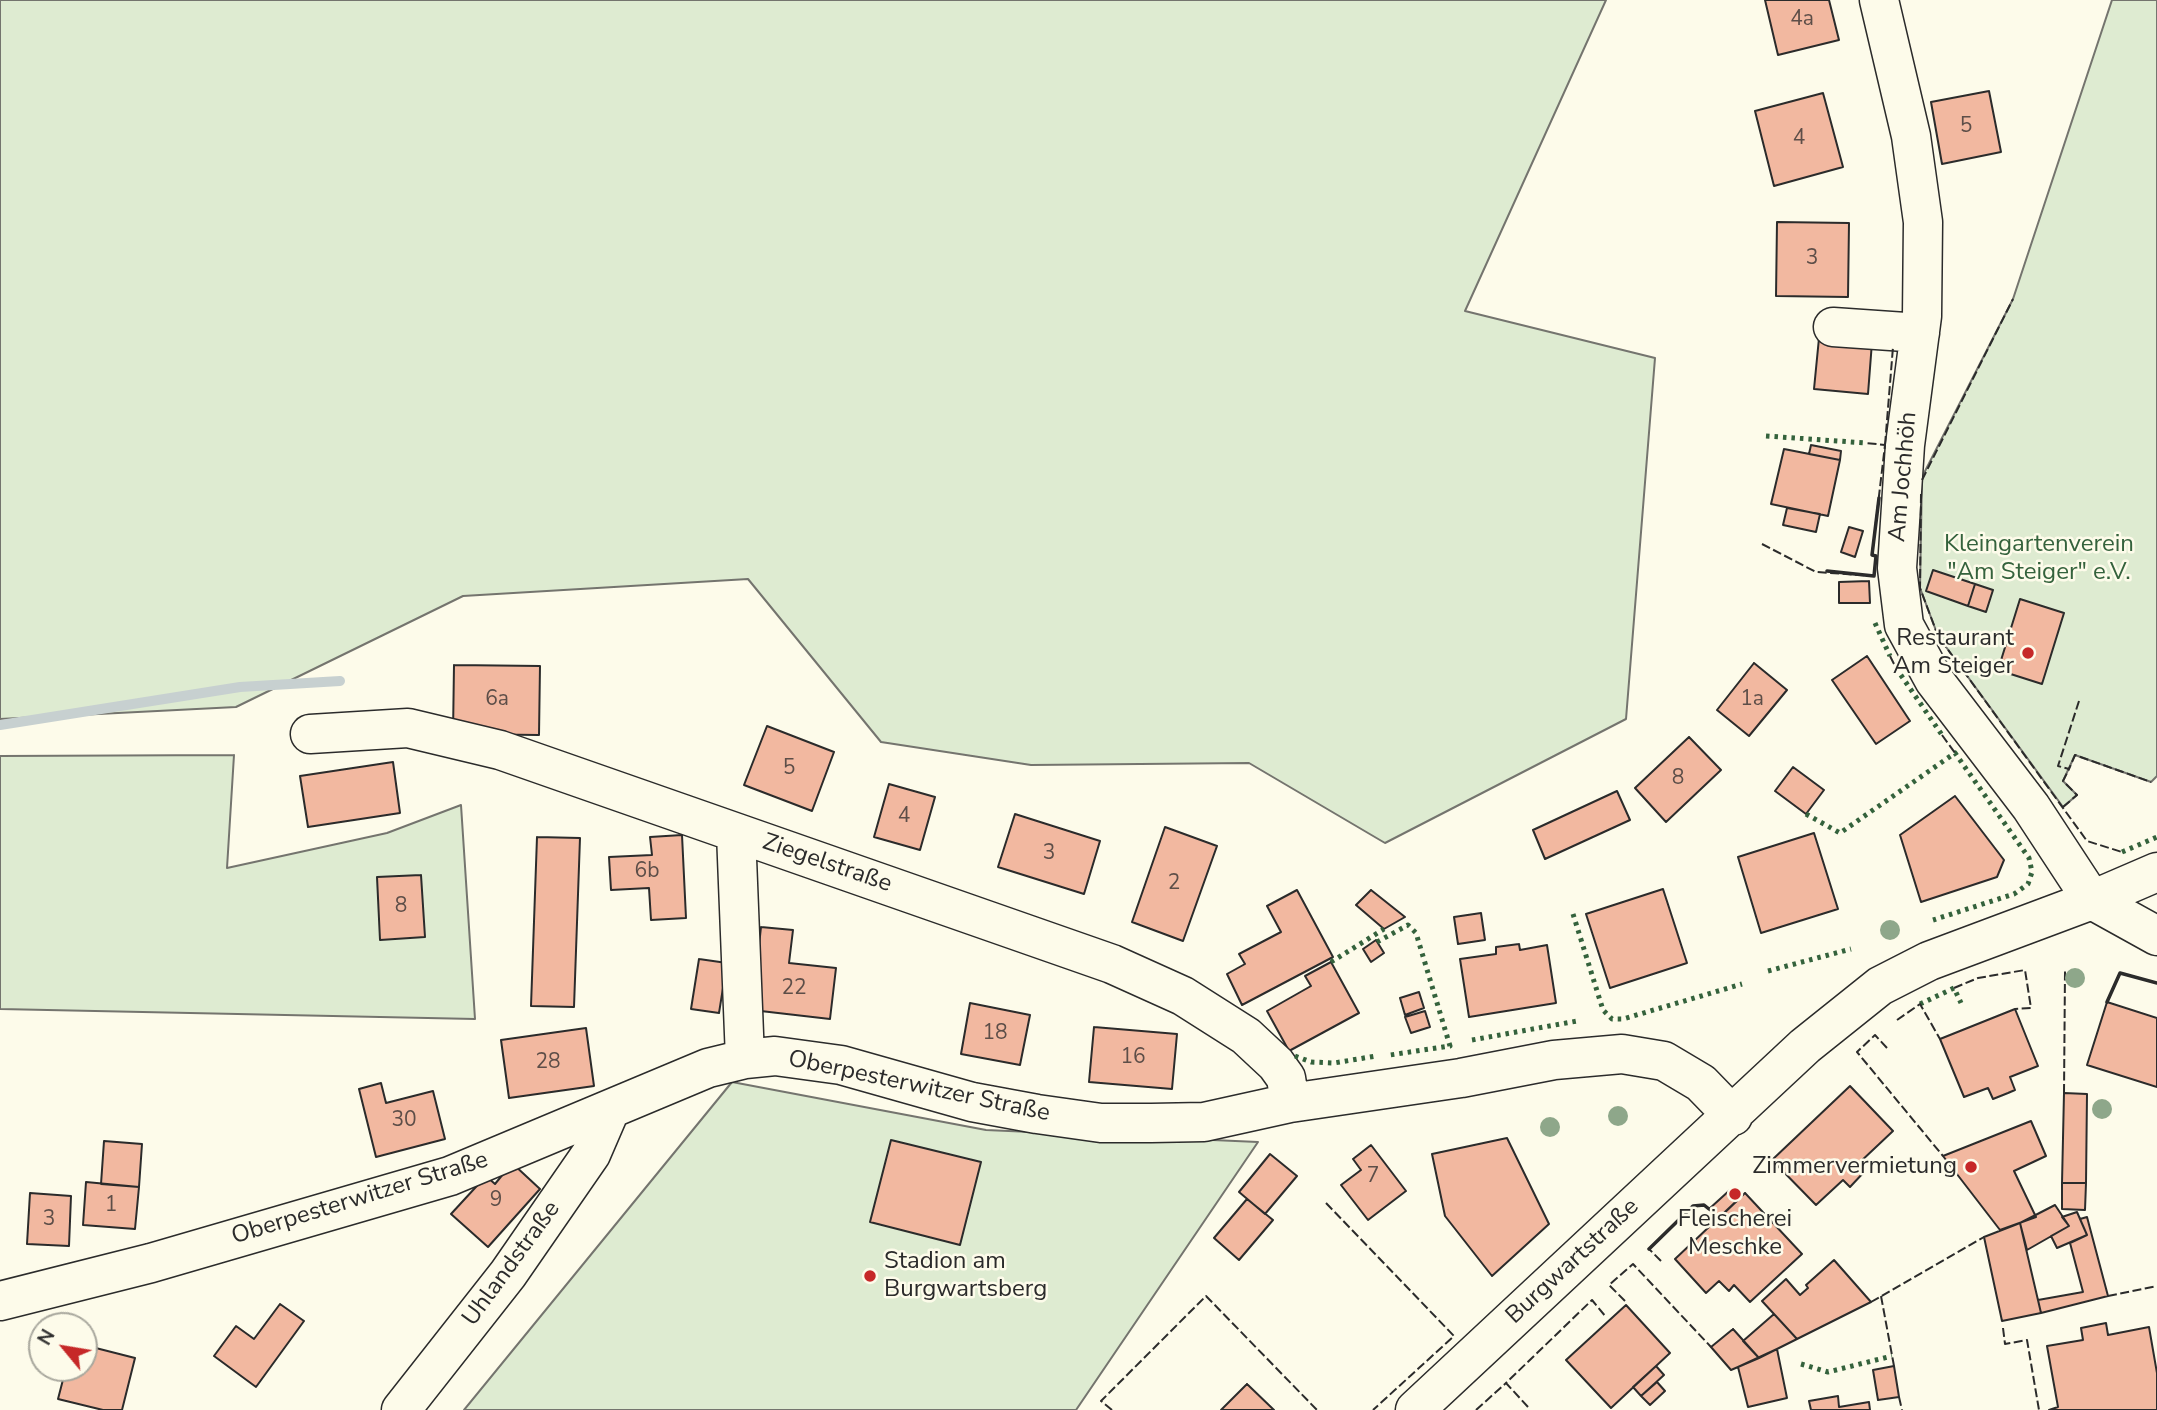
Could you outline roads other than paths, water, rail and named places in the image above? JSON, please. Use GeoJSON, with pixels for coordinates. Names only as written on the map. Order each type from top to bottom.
{"type":"FeatureCollection","features":[{"type":"Feature","properties":{"kind":"street","name":"Am Jochhöh"},"geometry":{"type":"LineString","coordinates":[[1879,0],[1911,136],[1923,222],[1920,334],[1905,445],[1896,568],[1904,625],[1934,680],[2031,807],[2092,900]]}},
{"type":"Feature","properties":{"kind":"street"},"geometry":{"type":"LineString","coordinates":[[1833,327],[1920,334]]}},
{"type":"Feature","properties":{"kind":"street","name":"Ziegelstraße"},"geometry":{"type":"LineString","coordinates":[[310,734],[408,728],[500,750],[1100,960],[1183,996],[1246,1036],[1276,1064],[1286,1078],[1290,1103]]}},
{"type":"Feature","properties":{"kind":"street"},"geometry":{"type":"LineString","coordinates":[[736,833],[745,1059]]}},
{"type":"Feature","properties":{"kind":"street"},"geometry":{"type":"LineString","coordinates":[[1733,1116],[1822,1031],[1880,986],[1929,961],[2092,900],[2157,872]]}},
{"type":"Feature","properties":{"kind":"street"},"geometry":{"type":"LineString","coordinates":[[2092,900],[2157,936]]}},
{"type":"Feature","properties":{"kind":"street","name":"Oberpesterwitzer Straße"},"geometry":{"type":"LineString","coordinates":[[0,1301],[151,1263],[450,1177],[708,1068],[745,1059],[775,1056],[841,1065],[972,1102],[1101,1123],[1204,1122],[1290,1103],[1461,1078],[1554,1060],[1622,1054],[1664,1061],[1701,1083],[1733,1116]]}},
{"type":"Feature","properties":{"kind":"street","name":"Uhlandstraße"},"geometry":{"type":"LineString","coordinates":[[401,1410],[508,1274],[591,1154],[610,1110]]}},
{"type":"Feature","properties":{"kind":"street","name":"Burgwartstraße"},"geometry":{"type":"LineString","coordinates":[[1415,1410],[1733,1116]]}},
{"type":"Feature","properties":{"kind":"waterway"},"geometry":{"type":"LineString","coordinates":[[0,725],[240,687],[340,681]]}},
{"type":"Feature","properties":{"kind":"place","name":"Restaurant Am Steiger"},"geometry":{"type":"Point","coordinates":[2028,653]}},
{"type":"Feature","properties":{"kind":"place","name":"Zimmervermietung"},"geometry":{"type":"Point","coordinates":[1971,1167]}},
{"type":"Feature","properties":{"kind":"place","name":"Fleischerei Meschke"},"geometry":{"type":"Point","coordinates":[1735,1194]}},
{"type":"Feature","properties":{"kind":"place","name":"Stadion am Burgwartsberg"},"geometry":{"type":"Point","coordinates":[870,1276]}},
{"type":"Feature","properties":{"kind":"park label","name":"Kleingartenverein \"Am Steiger\" e.V."},"geometry":{"type":"Point","coordinates":[2039,559]}}]}
